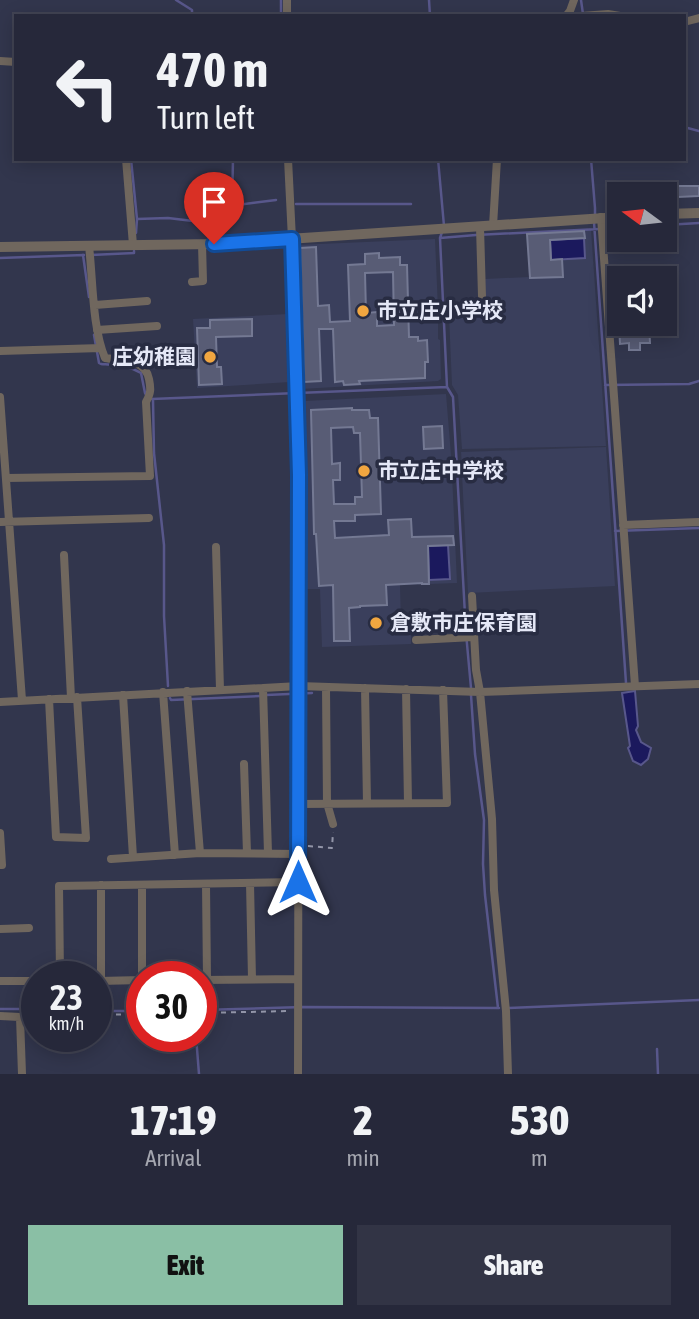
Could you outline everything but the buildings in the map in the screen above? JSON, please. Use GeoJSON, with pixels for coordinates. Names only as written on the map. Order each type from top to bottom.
{"type":"FeatureCollection","features":[{"type":"Feature","properties":{"kind":"street"},"geometry":{"type":"LineString","coordinates":[[126,161],[133,245]]}},
{"type":"Feature","properties":{"kind":"street"},"geometry":{"type":"LineString","coordinates":[[288,161],[299,475],[298,1074]]}},
{"type":"Feature","properties":{"kind":"street"},"geometry":{"type":"LineString","coordinates":[[493,226],[497,161]]}},
{"type":"Feature","properties":{"kind":"street"},"geometry":{"type":"LineString","coordinates":[[677,214],[699,213]]}},
{"type":"Feature","properties":{"kind":"street"},"geometry":{"type":"LineString","coordinates":[[0,247],[89,253],[133,245],[202,244],[442,230],[480,232],[493,226],[607,220]]}},
{"type":"Feature","properties":{"kind":"street"},"geometry":{"type":"LineString","coordinates":[[598,222],[624,528],[629,686]]}},
{"type":"Feature","properties":{"kind":"street"},"geometry":{"type":"LineString","coordinates":[[480,232],[482,296]]}},
{"type":"Feature","properties":{"kind":"street"},"geometry":{"type":"LineString","coordinates":[[192,282],[203,281],[202,244]]}},
{"type":"Feature","properties":{"kind":"street"},"geometry":{"type":"LineString","coordinates":[[6,478],[150,476],[146,402],[151,392],[148,373],[144,368],[130,362],[105,358],[97,348],[89,253]]}},
{"type":"Feature","properties":{"kind":"street"},"geometry":{"type":"LineString","coordinates":[[94,305],[147,301]]}},
{"type":"Feature","properties":{"kind":"street"},"geometry":{"type":"LineString","coordinates":[[97,330],[157,326]]}},
{"type":"Feature","properties":{"kind":"street"},"geometry":{"type":"LineString","coordinates":[[0,351],[97,348]]}},
{"type":"Feature","properties":{"kind":"street"},"geometry":{"type":"LineString","coordinates":[[0,397],[22,701]]}},
{"type":"Feature","properties":{"kind":"street"},"geometry":{"type":"LineString","coordinates":[[0,522],[149,519]]}},
{"type":"Feature","properties":{"kind":"street"},"geometry":{"type":"LineString","coordinates":[[624,528],[699,522]]}},
{"type":"Feature","properties":{"kind":"street"},"geometry":{"type":"LineString","coordinates":[[216,547],[220,690]]}},
{"type":"Feature","properties":{"kind":"street"},"geometry":{"type":"LineString","coordinates":[[49,699],[56,837],[86,838],[64,555]]}},
{"type":"Feature","properties":{"kind":"street"},"geometry":{"type":"LineString","coordinates":[[472,596],[476,670],[473,692],[492,818],[494,890],[506,1008],[508,1074]]}},
{"type":"Feature","properties":{"kind":"street"},"geometry":{"type":"LineString","coordinates":[[416,640],[473,638]]}},
{"type":"Feature","properties":{"kind":"street"},"geometry":{"type":"LineString","coordinates":[[0,702],[163,692],[188,697],[220,690],[263,693],[326,687],[473,692],[699,684]]}},
{"type":"Feature","properties":{"kind":"street"},"geometry":{"type":"LineString","coordinates":[[326,687],[327,803],[333,824]]}},
{"type":"Feature","properties":{"kind":"street"},"geometry":{"type":"LineString","coordinates":[[365,688],[367,803]]}},
{"type":"Feature","properties":{"kind":"street"},"geometry":{"type":"LineString","coordinates":[[406,689],[408,803]]}},
{"type":"Feature","properties":{"kind":"street"},"geometry":{"type":"LineString","coordinates":[[298,804],[447,803],[443,690]]}},
{"type":"Feature","properties":{"kind":"street"},"geometry":{"type":"LineString","coordinates":[[163,692],[175,855]]}},
{"type":"Feature","properties":{"kind":"street"},"geometry":{"type":"LineString","coordinates":[[263,693],[268,853]]}},
{"type":"Feature","properties":{"kind":"street"},"geometry":{"type":"LineString","coordinates":[[123,695],[133,857]]}},
{"type":"Feature","properties":{"kind":"street"},"geometry":{"type":"LineString","coordinates":[[188,697],[200,853]]}},
{"type":"Feature","properties":{"kind":"street"},"geometry":{"type":"LineString","coordinates":[[244,764],[247,853]]}},
{"type":"Feature","properties":{"kind":"street"},"geometry":{"type":"LineString","coordinates":[[0,833],[0,865]]}},
{"type":"Feature","properties":{"kind":"street"},"geometry":{"type":"LineString","coordinates":[[111,859],[298,850]]}},
{"type":"Feature","properties":{"kind":"street"},"geometry":{"type":"LineString","coordinates":[[60,961],[59,886],[298,882]]}},
{"type":"Feature","properties":{"kind":"street"},"geometry":{"type":"LineString","coordinates":[[250,883],[252,979]]}},
{"type":"Feature","properties":{"kind":"street"},"geometry":{"type":"LineString","coordinates":[[204,961],[206,884]]}},
{"type":"Feature","properties":{"kind":"street"},"geometry":{"type":"LineString","coordinates":[[142,885],[142,961]]}},
{"type":"Feature","properties":{"kind":"street"},"geometry":{"type":"LineString","coordinates":[[99,961],[101,886]]}},
{"type":"Feature","properties":{"kind":"street"},"geometry":{"type":"LineString","coordinates":[[0,929],[29,928]]}},
{"type":"Feature","properties":{"kind":"street"},"geometry":{"type":"LineString","coordinates":[[217,980],[298,979]]}},
{"type":"Feature","properties":{"kind":"street"},"geometry":{"type":"LineString","coordinates":[[0,981],[21,981]]}},
{"type":"Feature","properties":{"kind":"street"},"geometry":{"type":"LineString","coordinates":[[0,1016],[20,1017],[22,1074]]}},
{"type":"Feature","properties":{"kind":"path"},"geometry":{"type":"LineString","coordinates":[[298,850],[332,848],[333,824]]}},
{"type":"Feature","properties":{"kind":"path"},"geometry":{"type":"LineString","coordinates":[[217,1012],[298,1008]]}},
{"type":"Feature","properties":{"kind":"shaded area"},"geometry":{"type":"Polygon","coordinates":[[[591,230],[606,446],[462,449],[458,395],[452,385],[449,315],[438,316],[441,379],[438,381],[301,389],[297,245],[435,239],[438,309],[448,309],[448,304],[486,303],[485,279],[529,277],[527,234],[591,230]]]}},
{"type":"Feature","properties":{"kind":"shaded area"},"geometry":{"type":"Polygon","coordinates":[[[584,238],[585,258],[551,260],[550,240],[584,238]]]}},
{"type":"Feature","properties":{"kind":"shaded area"},"geometry":{"type":"Polygon","coordinates":[[[288,314],[290,382],[197,388],[193,319],[288,314]]]}},
{"type":"Feature","properties":{"kind":"shaded area"},"geometry":{"type":"Polygon","coordinates":[[[446,394],[452,467],[462,466],[461,452],[606,447],[615,586],[468,593],[462,474],[452,474],[457,583],[400,585],[401,623],[411,623],[411,644],[322,647],[320,589],[302,589],[300,399],[305,401],[446,394]]]}},
{"type":"Feature","properties":{"kind":"shaded area"},"geometry":{"type":"Polygon","coordinates":[[[448,545],[450,579],[429,580],[428,546],[448,545]]]}},
{"type":"Feature","properties":{"kind":"shaded area"},"geometry":{"type":"Polygon","coordinates":[[[635,691],[638,726],[636,730],[641,742],[651,748],[648,759],[641,765],[633,761],[628,748],[630,746],[622,693],[635,691]]]}},
{"type":"Feature","properties":{"kind":"waterway"},"geometry":{"type":"LineString","coordinates":[[176,0],[192,10],[192,14]]}},
{"type":"Feature","properties":{"kind":"waterway"},"geometry":{"type":"LineString","coordinates":[[281,0],[281,14]]}},
{"type":"Feature","properties":{"kind":"waterway"},"geometry":{"type":"LineString","coordinates":[[429,0],[430,14]]}},
{"type":"Feature","properties":{"kind":"waterway"},"geometry":{"type":"LineString","coordinates":[[581,0],[583,14]]}},
{"type":"Feature","properties":{"kind":"waterway"},"geometry":{"type":"LineString","coordinates":[[686,128],[699,131]]}},
{"type":"Feature","properties":{"kind":"waterway"},"geometry":{"type":"LineString","coordinates":[[131,161],[137,219]]}},
{"type":"Feature","properties":{"kind":"waterway"},"geometry":{"type":"LineString","coordinates":[[232,207],[233,161]]}},
{"type":"Feature","properties":{"kind":"waterway"},"geometry":{"type":"LineString","coordinates":[[438,161],[444,226]]}},
{"type":"Feature","properties":{"kind":"waterway"},"geometry":{"type":"LineString","coordinates":[[591,161],[595,215]]}},
{"type":"Feature","properties":{"kind":"waterway"},"geometry":{"type":"LineString","coordinates":[[136,233],[137,219],[168,218],[193,221],[237,205],[276,200]]}},
{"type":"Feature","properties":{"kind":"waterway"},"geometry":{"type":"LineString","coordinates":[[296,204],[411,204]]}},
{"type":"Feature","properties":{"kind":"waterway"},"geometry":{"type":"LineString","coordinates":[[594,222],[626,683]]}},
{"type":"Feature","properties":{"kind":"waterway"},"geometry":{"type":"LineString","coordinates":[[677,224],[699,223]]}},
{"type":"Feature","properties":{"kind":"waterway"},"geometry":{"type":"LineString","coordinates":[[440,238],[607,229]]}},
{"type":"Feature","properties":{"kind":"waterway"},"geometry":{"type":"LineString","coordinates":[[442,232],[440,238],[447,387],[453,397],[471,688]]}},
{"type":"Feature","properties":{"kind":"waterway"},"geometry":{"type":"LineString","coordinates":[[91,255],[134,251]]}},
{"type":"Feature","properties":{"kind":"waterway"},"geometry":{"type":"LineString","coordinates":[[83,255],[89,297]]}},
{"type":"Feature","properties":{"kind":"waterway"},"geometry":{"type":"LineString","coordinates":[[0,258],[84,255]]}},
{"type":"Feature","properties":{"kind":"waterway"},"geometry":{"type":"LineString","coordinates":[[94,335],[99,363],[126,367],[141,373],[146,395]]}},
{"type":"Feature","properties":{"kind":"waterway"},"geometry":{"type":"LineString","coordinates":[[605,385],[689,384],[699,381]]}},
{"type":"Feature","properties":{"kind":"waterway"},"geometry":{"type":"LineString","coordinates":[[152,399],[447,387]]}},
{"type":"Feature","properties":{"kind":"waterway"},"geometry":{"type":"LineString","coordinates":[[153,400],[154,453],[164,545],[168,686]]}},
{"type":"Feature","properties":{"kind":"waterway"},"geometry":{"type":"LineString","coordinates":[[615,531],[699,528]]}},
{"type":"Feature","properties":{"kind":"waterway"},"geometry":{"type":"LineString","coordinates":[[266,695],[312,693]]}},
{"type":"Feature","properties":{"kind":"waterway"},"geometry":{"type":"LineString","coordinates":[[471,695],[475,754],[484,820],[485,895],[498,1008]]}},
{"type":"Feature","properties":{"kind":"waterway"},"geometry":{"type":"LineString","coordinates":[[170,698],[260,696]]}},
{"type":"Feature","properties":{"kind":"waterway"},"geometry":{"type":"LineString","coordinates":[[509,1008],[699,1000]]}},
{"type":"Feature","properties":{"kind":"waterway"},"geometry":{"type":"LineString","coordinates":[[217,1010],[499,1008]]}},
{"type":"Feature","properties":{"kind":"waterway"},"geometry":{"type":"LineString","coordinates":[[0,1009],[21,1009]]}},
{"type":"Feature","properties":{"kind":"waterway"},"geometry":{"type":"LineString","coordinates":[[112,1011],[126,1011]]}},
{"type":"Feature","properties":{"kind":"waterway"},"geometry":{"type":"LineString","coordinates":[[657,1049],[658,1074]]}},
{"type":"Feature","properties":{"kind":"waterway"},"geometry":{"type":"LineString","coordinates":[[197,1052],[199,1074]]}},
{"type":"Feature","properties":{"kind":"place","name":"市立庄小学校"},"geometry":{"type":"Point","coordinates":[363,311]}},
{"type":"Feature","properties":{"kind":"place","name":"庄幼稚園"},"geometry":{"type":"Point","coordinates":[210,357]}},
{"type":"Feature","properties":{"kind":"place","name":"市立庄中学校"},"geometry":{"type":"Point","coordinates":[364,471]}},
{"type":"Feature","properties":{"kind":"place","name":"倉敷市庄保育園"},"geometry":{"type":"Point","coordinates":[376,623]}},
{"type":"Feature","properties":{"kind":"route"},"geometry":{"type":"LineString","coordinates":[[214,244],[292,239],[299,475],[298,882]]}}]}
